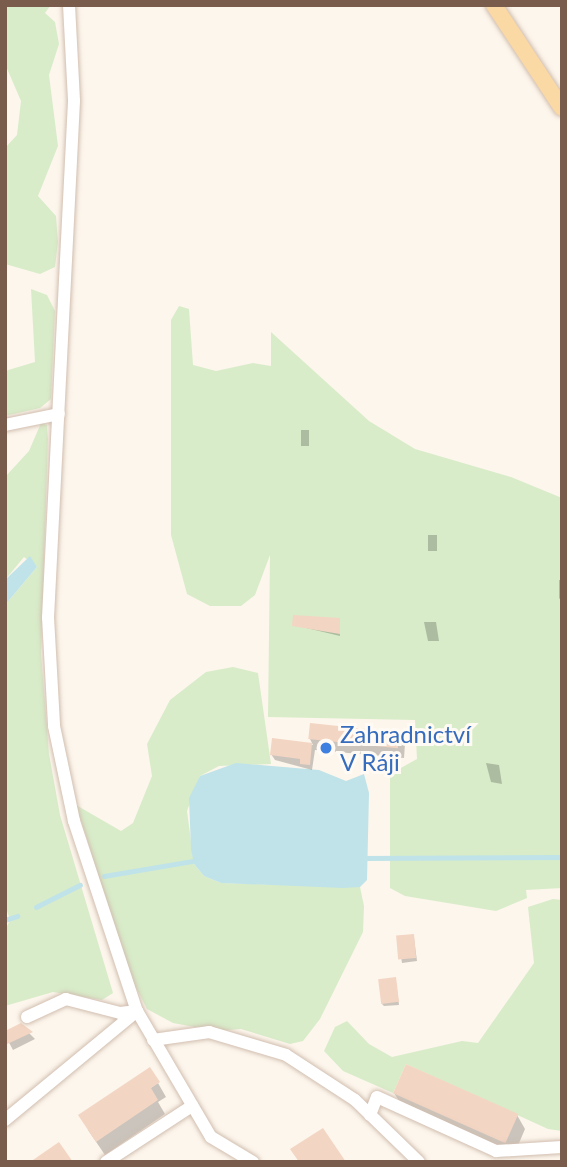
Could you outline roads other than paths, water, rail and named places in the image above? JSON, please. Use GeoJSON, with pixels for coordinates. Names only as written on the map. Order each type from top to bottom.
{"type":"FeatureCollection","features":[{"type":"Feature","properties":{"kind":"main road"},"geometry":{"type":"LineString","coordinates":[[494,5],[562,108]]}},
{"type":"Feature","properties":{"kind":"street"},"geometry":{"type":"LineString","coordinates":[[69,5],[74,101],[48,617],[54,726],[74,821],[137,1011],[211,1137],[253,1162]]}},
{"type":"Feature","properties":{"kind":"street"},"geometry":{"type":"LineString","coordinates":[[5,425],[59,414]]}},
{"type":"Feature","properties":{"kind":"street"},"geometry":{"type":"LineString","coordinates":[[27,1017],[66,999],[120,1013],[137,1011]]}},
{"type":"Feature","properties":{"kind":"street"},"geometry":{"type":"LineString","coordinates":[[5,1121],[137,1011]]}},
{"type":"Feature","properties":{"kind":"street"},"geometry":{"type":"LineString","coordinates":[[153,1040],[208,1032],[260,1046],[320,1073],[370,1115],[419,1162]]}},
{"type":"Feature","properties":{"kind":"street"},"geometry":{"type":"LineString","coordinates":[[370,1115],[377,1097],[496,1151],[562,1147]]}},
{"type":"Feature","properties":{"kind":"street"},"geometry":{"type":"LineString","coordinates":[[106,1162],[192,1106]]}},
{"type":"Feature","properties":{"kind":"water"},"geometry":{"type":"Polygon","coordinates":[[[30,556],[37,567],[5,605],[5,580],[30,556]]]}},
{"type":"Feature","properties":{"kind":"water"},"geometry":{"type":"Polygon","coordinates":[[[236,763],[319,770],[346,781],[364,774],[369,793],[367,880],[360,887],[343,888],[221,883],[204,876],[194,864],[191,849],[189,798],[200,776],[236,763]]]}},
{"type":"Feature","properties":{"kind":"waterway"},"geometry":{"type":"LineString","coordinates":[[362,858],[562,857]]}},
{"type":"Feature","properties":{"kind":"waterway"},"geometry":{"type":"LineString","coordinates":[[104,876],[199,860]]}},
{"type":"Feature","properties":{"kind":"waterway"},"geometry":{"type":"LineString","coordinates":[[36,907],[80,885]]}},
{"type":"Feature","properties":{"kind":"waterway"},"geometry":{"type":"LineString","coordinates":[[5,920],[17,916]]}},
{"type":"Feature","properties":{"kind":"place","name":"Zahradnictví V Ráji"},"geometry":{"type":"Point","coordinates":[326,748]}}]}
